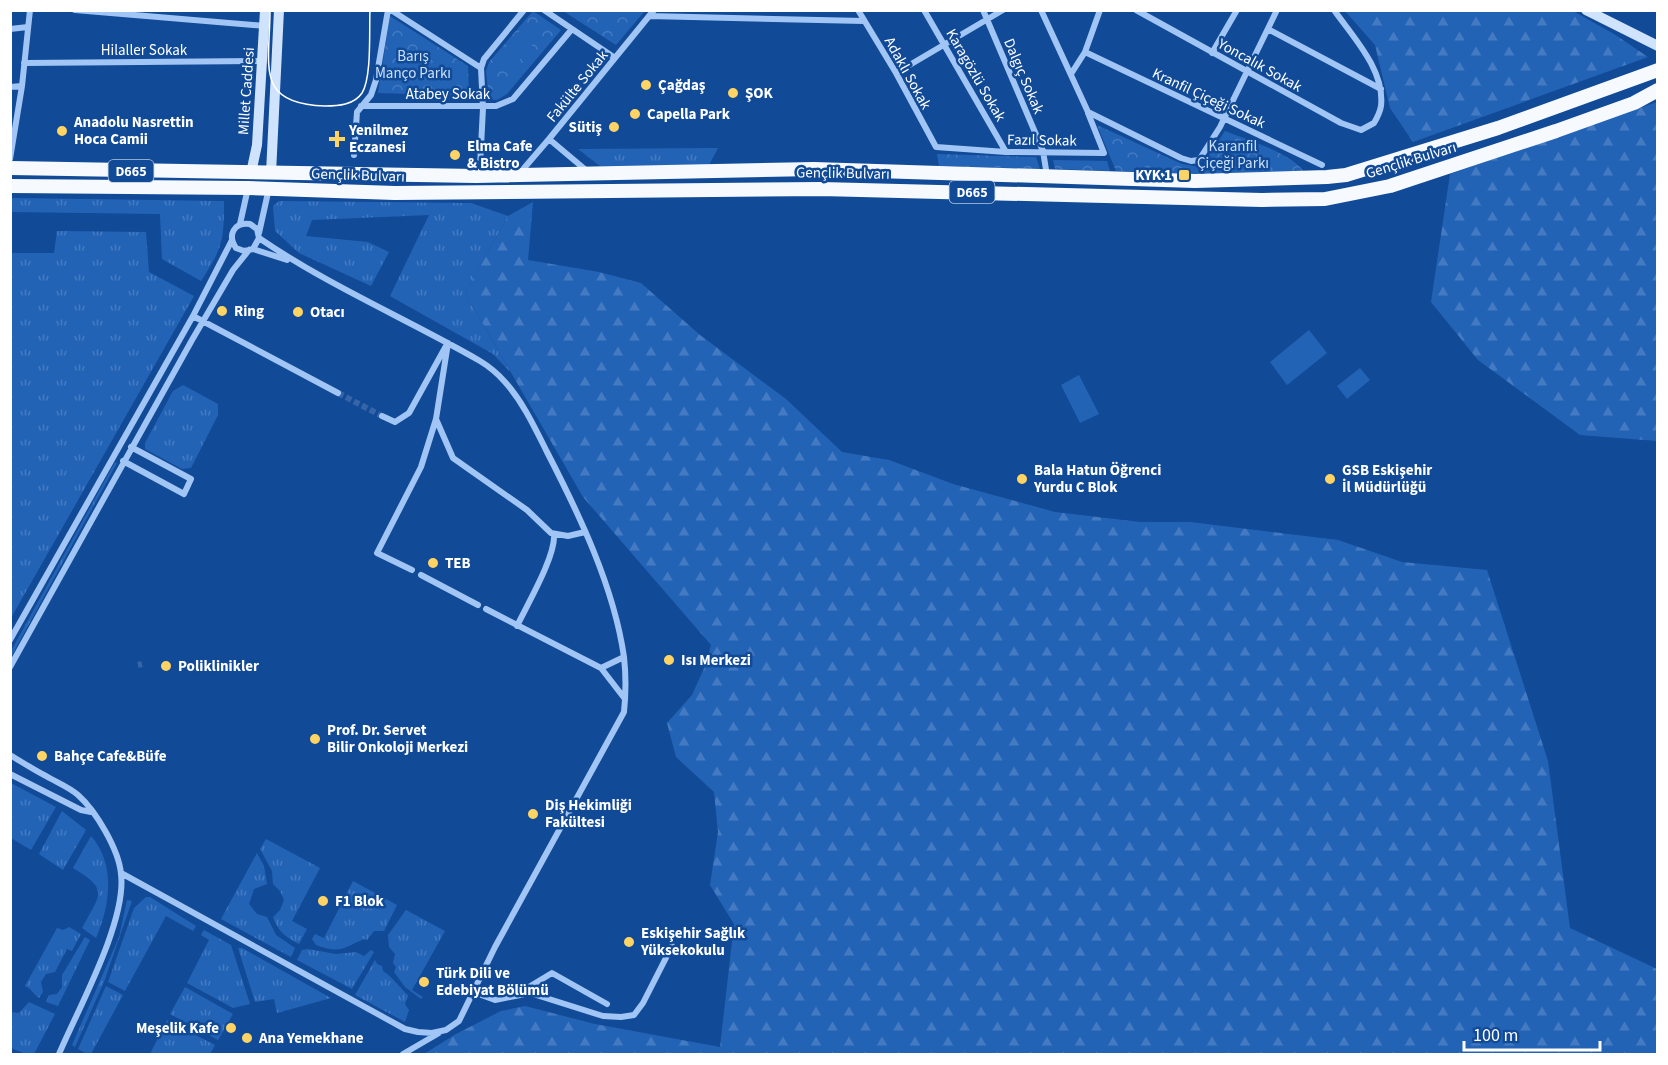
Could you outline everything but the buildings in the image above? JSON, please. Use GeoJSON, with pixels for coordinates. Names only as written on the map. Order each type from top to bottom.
{"type":"FeatureCollection","features":[{"type":"Feature","properties":{"kind":"highway","name":"Gençlik Bulvarı"},"geometry":{"type":"LineString","coordinates":[[10,168],[464,176],[814,169],[1195,181],[1327,177],[1346,175],[1498,128],[1658,70]]}},
{"type":"Feature","properties":{"kind":"highway","name":"Gençlik Bulvarı"},"geometry":{"type":"LineString","coordinates":[[10,186],[269,188],[395,193],[821,189],[1262,200],[1325,199],[1390,186],[1556,131],[1634,103],[1658,90]]}},
{"type":"Feature","properties":{"kind":"highway"},"geometry":{"type":"LineString","coordinates":[[248,188],[251,173]]}},
{"type":"Feature","properties":{"kind":"highway"},"geometry":{"type":"LineString","coordinates":[[269,188],[271,173]]}},
{"type":"Feature","properties":{"kind":"main road","name":"Millet Caddesi"},"geometry":{"type":"LineString","coordinates":[[251,173],[257,145],[266,10]]}},
{"type":"Feature","properties":{"kind":"main road","name":"Millet Caddesi"},"geometry":{"type":"LineString","coordinates":[[271,173],[279,10]]}},
{"type":"Feature","properties":{"kind":"main road"},"geometry":{"type":"LineString","coordinates":[[1587,11],[1658,46]]}},
{"type":"Feature","properties":{"kind":"street"},"geometry":{"type":"LineString","coordinates":[[10,159],[22,86],[30,10]]}},
{"type":"Feature","properties":{"kind":"street"},"geometry":{"type":"LineString","coordinates":[[75,10],[265,26]]}},
{"type":"Feature","properties":{"kind":"street"},"geometry":{"type":"LineString","coordinates":[[354,155],[357,112],[371,95],[376,80],[390,10],[481,68]]}},
{"type":"Feature","properties":{"kind":"street"},"geometry":{"type":"LineString","coordinates":[[480,166],[483,108],[481,68],[484,59],[524,10]]}},
{"type":"Feature","properties":{"kind":"street"},"geometry":{"type":"LineString","coordinates":[[544,10],[615,58]]}},
{"type":"Feature","properties":{"kind":"street","name":"Adaklı Sokak"},"geometry":{"type":"LineString","coordinates":[[858,10],[896,73],[936,147]]}},
{"type":"Feature","properties":{"kind":"street","name":"Karagözlü Sokak"},"geometry":{"type":"LineString","coordinates":[[924,10],[1006,152]]}},
{"type":"Feature","properties":{"kind":"street","name":"Dalgıç Sokak"},"geometry":{"type":"LineString","coordinates":[[982,10],[1043,151],[1047,176]]}},
{"type":"Feature","properties":{"kind":"street"},"geometry":{"type":"LineString","coordinates":[[896,73],[1003,10]]}},
{"type":"Feature","properties":{"kind":"street"},"geometry":{"type":"LineString","coordinates":[[1041,10],[1088,112],[1191,161],[1199,160],[1224,118],[1277,10]]}},
{"type":"Feature","properties":{"kind":"street"},"geometry":{"type":"LineString","coordinates":[[1071,75],[1085,52],[1100,10]]}},
{"type":"Feature","properties":{"kind":"street","name":"Yoncalık Sokak"},"geometry":{"type":"LineString","coordinates":[[1136,10],[1341,123],[1360,130],[1374,123],[1381,107],[1381,89]]}},
{"type":"Feature","properties":{"kind":"street"},"geometry":{"type":"LineString","coordinates":[[1212,53],[1237,10]]}},
{"type":"Feature","properties":{"kind":"street"},"geometry":{"type":"LineString","coordinates":[[1334,10],[1366,55],[1381,89]]}},
{"type":"Feature","properties":{"kind":"street"},"geometry":{"type":"LineString","coordinates":[[652,13],[864,21]]}},
{"type":"Feature","properties":{"kind":"street","name":"Fakülte Sokak"},"geometry":{"type":"LineString","coordinates":[[518,175],[652,13]]}},
{"type":"Feature","properties":{"kind":"street"},"geometry":{"type":"LineString","coordinates":[[10,29],[28,27]]}},
{"type":"Feature","properties":{"kind":"street","name":"Atabey Sokak"},"geometry":{"type":"LineString","coordinates":[[361,106],[483,108],[496,106],[513,99],[573,29]]}},
{"type":"Feature","properties":{"kind":"street"},"geometry":{"type":"LineString","coordinates":[[1268,29],[1381,89]]}},
{"type":"Feature","properties":{"kind":"street","name":"Kranfil Çiçeği Sokak"},"geometry":{"type":"LineString","coordinates":[[1085,52],[1322,165]]}},
{"type":"Feature","properties":{"kind":"street","name":"Hilaller Sokak"},"geometry":{"type":"LineString","coordinates":[[24,63],[263,61]]}},
{"type":"Feature","properties":{"kind":"street"},"geometry":{"type":"LineString","coordinates":[[10,87],[22,86]]}},
{"type":"Feature","properties":{"kind":"street","name":"Fazıl Sokak"},"geometry":{"type":"LineString","coordinates":[[936,147],[1006,152],[1104,153],[1088,112]]}},
{"type":"Feature","properties":{"kind":"street"},"geometry":{"type":"LineString","coordinates":[[549,140],[589,174]]}},
{"type":"Feature","properties":{"kind":"street"},"geometry":{"type":"LineString","coordinates":[[10,640],[193,316],[232,240],[233,231],[240,224],[248,188]]}},
{"type":"Feature","properties":{"kind":"street"},"geometry":{"type":"LineString","coordinates":[[10,667],[125,458],[233,270],[251,250],[259,236],[269,188]]}},
{"type":"Feature","properties":{"kind":"street"},"geometry":{"type":"LineString","coordinates":[[240,224],[249,224],[257,229],[259,236],[296,264],[448,343],[489,367],[505,381],[520,401],[563,482],[585,532],[609,599],[624,657],[624,712],[502,934],[459,1021],[403,1054]]}},
{"type":"Feature","properties":{"kind":"street"},"geometry":{"type":"LineString","coordinates":[[232,240],[240,250],[251,250],[296,264]]}},
{"type":"Feature","properties":{"kind":"street"},"geometry":{"type":"LineString","coordinates":[[193,316],[338,393]]}},
{"type":"Feature","properties":{"kind":"street"},"geometry":{"type":"LineString","coordinates":[[382,416],[395,422],[408,413],[448,343]]}},
{"type":"Feature","properties":{"kind":"street"},"geometry":{"type":"LineString","coordinates":[[412,570],[377,553],[421,467],[436,419],[448,343]]}},
{"type":"Feature","properties":{"kind":"street"},"geometry":{"type":"LineString","coordinates":[[436,419],[453,458],[527,510],[554,534],[568,536],[585,532]]}},
{"type":"Feature","properties":{"kind":"street"},"geometry":{"type":"LineString","coordinates":[[118,449],[125,458],[184,494],[191,479],[132,447]]}},
{"type":"Feature","properties":{"kind":"street"},"geometry":{"type":"LineString","coordinates":[[517,626],[547,562],[553,546],[554,534]]}},
{"type":"Feature","properties":{"kind":"street"},"geometry":{"type":"LineString","coordinates":[[421,575],[478,605]]}},
{"type":"Feature","properties":{"kind":"street"},"geometry":{"type":"LineString","coordinates":[[486,609],[601,668],[625,699]]}},
{"type":"Feature","properties":{"kind":"street"},"geometry":{"type":"LineString","coordinates":[[601,668],[624,657]]}},
{"type":"Feature","properties":{"kind":"street"},"geometry":{"type":"LineString","coordinates":[[10,755],[78,794],[101,824],[113,846],[121,873],[122,888],[106,948],[60,1052],[68,1054]]}},
{"type":"Feature","properties":{"kind":"street"},"geometry":{"type":"LineString","coordinates":[[10,774],[81,810],[91,812]]}},
{"type":"Feature","properties":{"kind":"street"},"geometry":{"type":"LineString","coordinates":[[59,799],[66,787]]}},
{"type":"Feature","properties":{"kind":"street"},"geometry":{"type":"LineString","coordinates":[[121,873],[210,924],[405,1029],[418,1032],[442,1031]]}},
{"type":"Feature","properties":{"kind":"street"},"geometry":{"type":"LineString","coordinates":[[473,992],[495,1000],[530,993],[603,1016],[634,1015],[643,1003],[672,945]]}},
{"type":"Feature","properties":{"kind":"street"},"geometry":{"type":"LineString","coordinates":[[516,995],[552,973],[608,1004]]}},
{"type":"Feature","properties":{"kind":"green space"},"geometry":{"type":"Polygon","coordinates":[[[533,11],[561,30],[507,94],[497,100],[489,99],[486,71],[489,62],[533,11]]]}},
{"type":"Feature","properties":{"kind":"green space"},"geometry":{"type":"Polygon","coordinates":[[[563,11],[644,12],[616,45],[563,11]]]}},
{"type":"Feature","properties":{"kind":"green space"},"geometry":{"type":"Polygon","coordinates":[[[1345,11],[1573,11],[1614,34],[1648,57],[1413,142],[1390,108],[1375,45],[1345,11]]]}},
{"type":"Feature","properties":{"kind":"green space","name":"Barış Manço Parkı"},"geometry":{"type":"Polygon","coordinates":[[[390,16],[468,66],[469,96],[378,93],[390,16]]]}},
{"type":"Feature","properties":{"kind":"green space"},"geometry":{"type":"Polygon","coordinates":[[[524,26],[538,38],[515,65],[501,53],[524,26]]]}},
{"type":"Feature","properties":{"kind":"green space"},"geometry":{"type":"Polygon","coordinates":[[[1657,102],[1657,441],[1580,435],[1478,360],[1431,302],[1450,174],[1657,102]]]}},
{"type":"Feature","properties":{"kind":"green space"},"geometry":{"type":"Polygon","coordinates":[[[1097,125],[1182,164],[1200,167],[1202,174],[1116,171],[1097,125]]]}},
{"type":"Feature","properties":{"kind":"green space","name":"Karanfil Çiçeği Parkı"},"geometry":{"type":"Polygon","coordinates":[[[1225,131],[1282,154],[1301,167],[1306,175],[1205,174],[1201,167],[1225,131]]]}},
{"type":"Feature","properties":{"kind":"green space"},"geometry":{"type":"Polygon","coordinates":[[[718,148],[709,165],[600,166],[578,149],[718,148]]]}},
{"type":"Feature","properties":{"kind":"green space"},"geometry":{"type":"Polygon","coordinates":[[[937,154],[1036,157],[1040,169],[939,166],[937,154]]]}},
{"type":"Feature","properties":{"kind":"green space"},"geometry":{"type":"Polygon","coordinates":[[[1053,160],[1107,161],[1110,171],[1055,169],[1053,160]]]}},
{"type":"Feature","properties":{"kind":"green space"},"geometry":{"type":"Polygon","coordinates":[[[11,198],[224,201],[223,235],[214,260],[201,281],[162,259],[160,214],[11,212],[11,198]]]}},
{"type":"Feature","properties":{"kind":"green space"},"geometry":{"type":"Polygon","coordinates":[[[279,201],[471,203],[508,216],[465,293],[511,373],[493,354],[390,296],[429,215],[312,220],[306,236],[368,242],[389,252],[371,286],[299,253],[275,231],[273,206],[279,201]]]}},
{"type":"Feature","properties":{"kind":"green space"},"geometry":{"type":"Polygon","coordinates":[[[533,202],[528,260],[599,272],[641,283],[700,335],[786,399],[842,452],[889,460],[953,484],[1055,512],[1140,522],[1190,522],[1338,540],[1402,562],[1487,570],[1548,761],[1570,928],[1657,969],[1657,1054],[424,1054],[456,1034],[501,1011],[525,1006],[595,1024],[720,1047],[734,924],[710,885],[718,832],[714,792],[676,757],[667,723],[692,695],[706,664],[711,645],[583,497],[465,293],[508,216],[533,202]]]}},
{"type":"Feature","properties":{"kind":"green space"},"geometry":{"type":"Polygon","coordinates":[[[57,231],[146,232],[149,272],[194,296],[11,618],[11,253],[54,253],[57,231]]]}},
{"type":"Feature","properties":{"kind":"green space"},"geometry":{"type":"Polygon","coordinates":[[[1309,330],[1327,353],[1287,385],[1270,362],[1309,330]]]}},
{"type":"Feature","properties":{"kind":"green space"},"geometry":{"type":"Polygon","coordinates":[[[1360,368],[1370,380],[1347,399],[1337,386],[1360,368]]]}},
{"type":"Feature","properties":{"kind":"green space"},"geometry":{"type":"Polygon","coordinates":[[[1079,375],[1099,414],[1080,423],[1061,385],[1079,375]]]}},
{"type":"Feature","properties":{"kind":"green space"},"geometry":{"type":"Polygon","coordinates":[[[183,385],[218,404],[218,415],[191,468],[182,469],[145,449],[145,443],[173,391],[183,385]]]}},
{"type":"Feature","properties":{"kind":"green space"},"geometry":{"type":"Polygon","coordinates":[[[115,462],[117,463],[11,657],[11,651],[115,462]]]}},
{"type":"Feature","properties":{"kind":"green space"},"geometry":{"type":"Polygon","coordinates":[[[11,783],[56,807],[31,850],[11,838],[11,783]]]}},
{"type":"Feature","properties":{"kind":"green space"},"geometry":{"type":"Polygon","coordinates":[[[62,811],[86,830],[63,870],[39,854],[62,811]]]}},
{"type":"Feature","properties":{"kind":"green space"},"geometry":{"type":"Polygon","coordinates":[[[91,836],[104,859],[108,886],[105,912],[96,938],[82,928],[97,900],[97,888],[93,882],[73,868],[91,836]]]}},
{"type":"Feature","properties":{"kind":"green space"},"geometry":{"type":"Polygon","coordinates":[[[266,839],[320,868],[292,921],[307,929],[299,944],[283,933],[273,917],[280,910],[284,900],[280,891],[273,884],[272,871],[260,849],[266,839]]]}},
{"type":"Feature","properties":{"kind":"green space"},"geometry":{"type":"Polygon","coordinates":[[[257,853],[264,866],[267,884],[254,889],[249,904],[257,914],[267,917],[276,935],[295,948],[291,957],[221,919],[257,853]]]}},
{"type":"Feature","properties":{"kind":"green space"},"geometry":{"type":"Polygon","coordinates":[[[353,881],[397,905],[384,931],[374,931],[367,940],[364,939],[341,949],[316,945],[312,939],[315,934],[324,938],[353,881]]]}},
{"type":"Feature","properties":{"kind":"green space"},"geometry":{"type":"Polygon","coordinates":[[[146,897],[150,897],[196,926],[193,931],[166,916],[125,991],[108,982],[134,908],[146,897]]]}},
{"type":"Feature","properties":{"kind":"green space"},"geometry":{"type":"Polygon","coordinates":[[[127,900],[132,901],[104,982],[75,1047],[72,1045],[119,937],[127,900]]]}},
{"type":"Feature","properties":{"kind":"green space"},"geometry":{"type":"Polygon","coordinates":[[[406,910],[445,931],[412,990],[423,997],[421,999],[405,987],[394,972],[395,954],[389,947],[388,935],[406,910]]]}},
{"type":"Feature","properties":{"kind":"green space"},"geometry":{"type":"Polygon","coordinates":[[[69,927],[81,934],[72,951],[67,949],[55,972],[46,974],[41,982],[43,992],[39,998],[25,986],[57,928],[63,930],[69,927]]]}},
{"type":"Feature","properties":{"kind":"green space"},"geometry":{"type":"Polygon","coordinates":[[[204,930],[231,945],[250,1004],[233,1008],[187,983],[209,940],[201,935],[204,930]]]}},
{"type":"Feature","properties":{"kind":"green space"},"geometry":{"type":"Polygon","coordinates":[[[85,937],[90,940],[58,1006],[46,1002],[49,995],[57,994],[62,987],[62,975],[85,937]]]}},
{"type":"Feature","properties":{"kind":"green space"},"geometry":{"type":"Polygon","coordinates":[[[238,948],[242,948],[331,998],[277,1013],[274,999],[255,1002],[238,948]]]}},
{"type":"Feature","properties":{"kind":"green space"},"geometry":{"type":"Polygon","coordinates":[[[302,950],[336,954],[356,952],[364,956],[371,950],[374,952],[352,989],[297,960],[302,950]]]}},
{"type":"Feature","properties":{"kind":"green space"},"geometry":{"type":"Polygon","coordinates":[[[375,960],[408,995],[405,1004],[409,1010],[405,1022],[355,995],[375,960]]]}},
{"type":"Feature","properties":{"kind":"green space"},"geometry":{"type":"Polygon","coordinates":[[[106,986],[123,995],[91,1054],[87,1054],[78,1049],[106,986]]]}},
{"type":"Feature","properties":{"kind":"green space"},"geometry":{"type":"Polygon","coordinates":[[[185,987],[233,1014],[218,1040],[170,1014],[185,987]]]}},
{"type":"Feature","properties":{"kind":"green space"},"geometry":{"type":"Polygon","coordinates":[[[29,1002],[55,1014],[34,1054],[26,1054],[11,1048],[11,1012],[19,1013],[29,1002]]]}},
{"type":"Feature","properties":{"kind":"green space"},"geometry":{"type":"Polygon","coordinates":[[[167,1020],[215,1045],[210,1054],[150,1054],[167,1020]]]}},
{"type":"Feature","properties":{"kind":"tunnel"},"geometry":{"type":"LineString","coordinates":[[338,393],[382,416]]}},
{"type":"Feature","properties":{"kind":"tunnel"},"geometry":{"type":"LineString","coordinates":[[138,665],[142,664]]}},
{"type":"Feature","properties":{"kind":"tram line"},"geometry":{"type":"LineString","coordinates":[[270,10],[269,64],[271,78],[276,89],[286,98],[302,104],[325,106],[350,102],[362,93],[369,65],[370,10]]}},
{"type":"Feature","properties":{"kind":"place","name":"Çağdaş"},"geometry":{"type":"Point","coordinates":[646,85]}},
{"type":"Feature","properties":{"kind":"place","name":"ŞOK"},"geometry":{"type":"Point","coordinates":[733,93]}},
{"type":"Feature","properties":{"kind":"place","name":"Capella Park"},"geometry":{"type":"Point","coordinates":[635,114]}},
{"type":"Feature","properties":{"kind":"place","name":"Sütiş"},"geometry":{"type":"Point","coordinates":[614,127]}},
{"type":"Feature","properties":{"kind":"place","name":"Anadolu Nasrettin Hoca Camii"},"geometry":{"type":"Point","coordinates":[62,131]}},
{"type":"Feature","properties":{"kind":"place","name":"Yenilmez Eczanesi"},"geometry":{"type":"Point","coordinates":[337,139]}},
{"type":"Feature","properties":{"kind":"place","name":"Elma Cafe & Bistro"},"geometry":{"type":"Point","coordinates":[455,155]}},
{"type":"Feature","properties":{"kind":"place","name":"KYK 1"},"geometry":{"type":"Point","coordinates":[1184,175]}},
{"type":"Feature","properties":{"kind":"place","name":"Ring"},"geometry":{"type":"Point","coordinates":[222,311]}},
{"type":"Feature","properties":{"kind":"place","name":"Otacı"},"geometry":{"type":"Point","coordinates":[298,312]}},
{"type":"Feature","properties":{"kind":"place","name":"Bala Hatun Öğrenci Yurdu C Blok"},"geometry":{"type":"Point","coordinates":[1022,479]}},
{"type":"Feature","properties":{"kind":"place","name":"GSB Eskişehir İl Müdürlüğü"},"geometry":{"type":"Point","coordinates":[1330,479]}},
{"type":"Feature","properties":{"kind":"place","name":"TEB"},"geometry":{"type":"Point","coordinates":[433,563]}},
{"type":"Feature","properties":{"kind":"place","name":"Isı Merkezi"},"geometry":{"type":"Point","coordinates":[669,660]}},
{"type":"Feature","properties":{"kind":"place","name":"Poliklinikler"},"geometry":{"type":"Point","coordinates":[166,666]}},
{"type":"Feature","properties":{"kind":"place","name":"Prof. Dr. Servet Bilir Onkoloji Merkezi"},"geometry":{"type":"Point","coordinates":[315,739]}},
{"type":"Feature","properties":{"kind":"place","name":"Bahçe Cafe&Büfe"},"geometry":{"type":"Point","coordinates":[42,756]}},
{"type":"Feature","properties":{"kind":"place","name":"Diş Hekimliği Fakültesi"},"geometry":{"type":"Point","coordinates":[533,814]}},
{"type":"Feature","properties":{"kind":"place","name":"F1 Blok"},"geometry":{"type":"Point","coordinates":[323,901]}},
{"type":"Feature","properties":{"kind":"place","name":"Eskişehir Sağlık Yüksekokulu"},"geometry":{"type":"Point","coordinates":[629,942]}},
{"type":"Feature","properties":{"kind":"place","name":"Türk Dili ve Edebiyat Bölümü"},"geometry":{"type":"Point","coordinates":[424,982]}},
{"type":"Feature","properties":{"kind":"place","name":"Meşelik Kafe"},"geometry":{"type":"Point","coordinates":[231,1028]}},
{"type":"Feature","properties":{"kind":"place","name":"Ana Yemekhane"},"geometry":{"type":"Point","coordinates":[247,1038]}}]}
